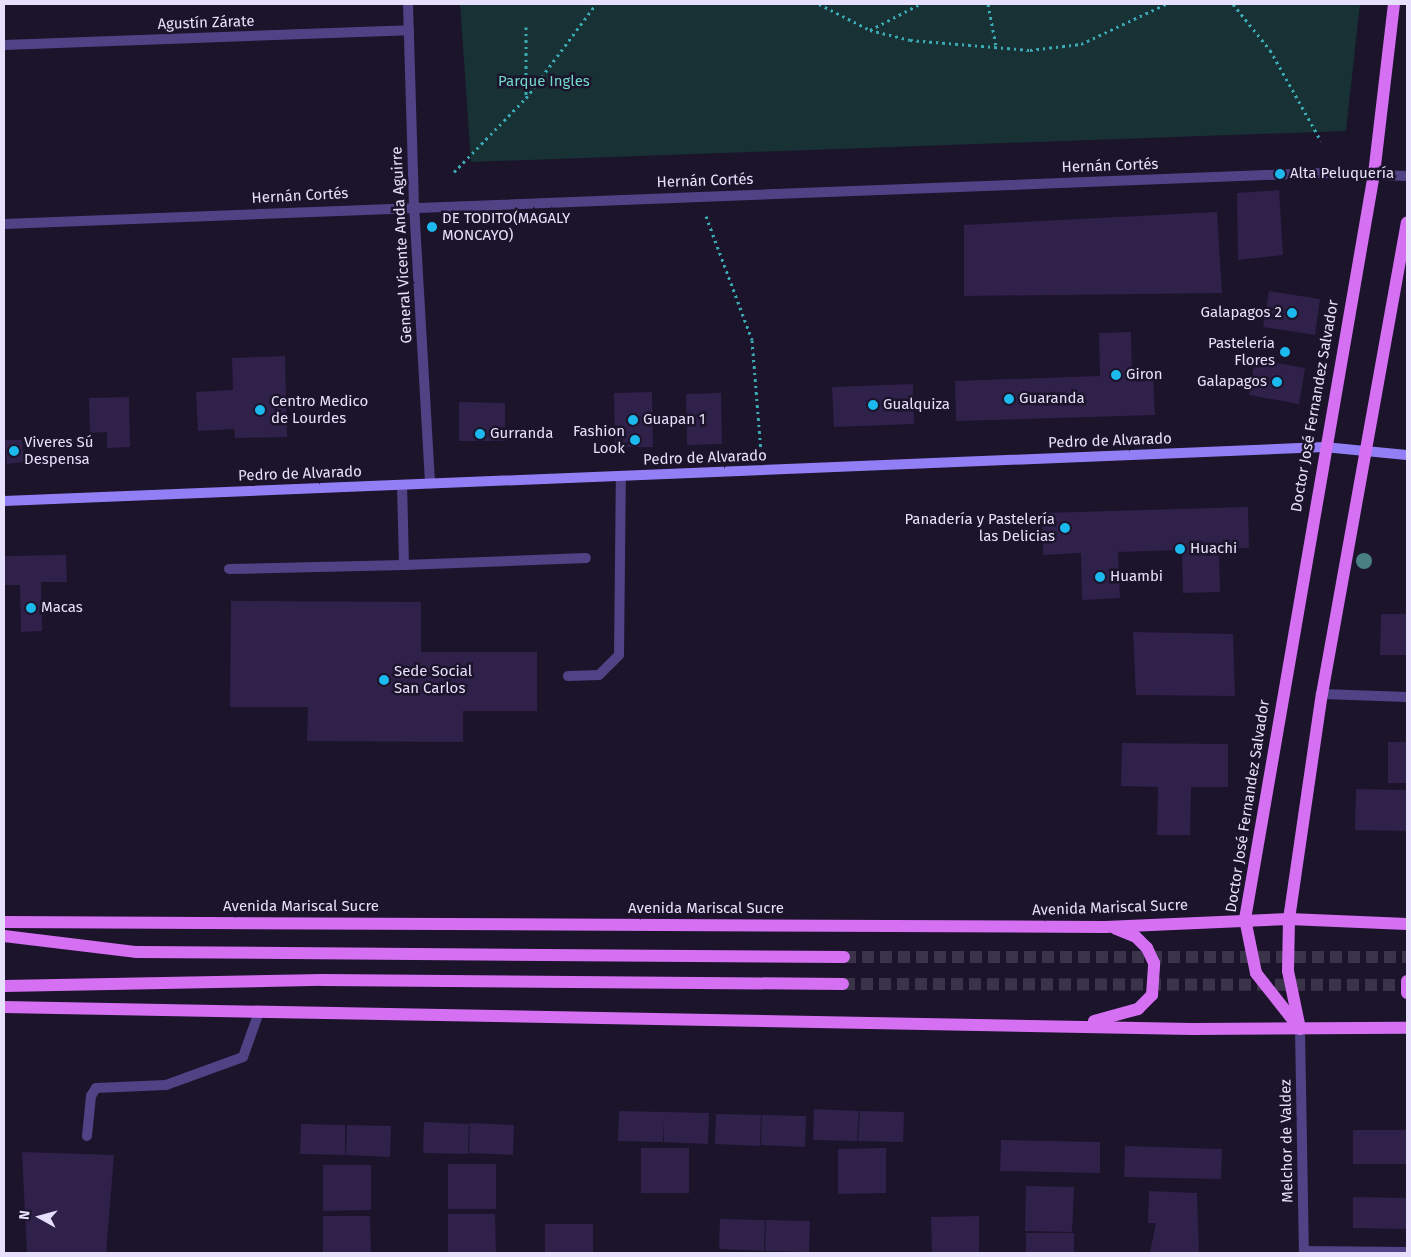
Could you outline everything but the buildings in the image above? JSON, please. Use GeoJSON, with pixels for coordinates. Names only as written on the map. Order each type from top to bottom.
{"type":"FeatureCollection","features":[{"type":"Feature","properties":{"kind":"main road","name":"Doctor José Fernandez Salvador"},"geometry":{"type":"LineString","coordinates":[[1300,1029],[1256,973],[1245,920],[1324,447],[1374,174],[1394,4]]}},
{"type":"Feature","properties":{"kind":"main road"},"geometry":{"type":"LineString","coordinates":[[1300,1029],[1288,971],[1289,920],[1322,694],[1407,223]]}},
{"type":"Feature","properties":{"kind":"main road","name":"Pedro de Alvarado"},"geometry":{"type":"LineString","coordinates":[[4,501],[1324,447],[1366,448],[1407,454]]}},
{"type":"Feature","properties":{"kind":"main road","name":"Avenida Mariscal Sucre"},"geometry":{"type":"LineString","coordinates":[[4,922],[1105,927],[1245,920],[1289,920],[1407,924]]}},
{"type":"Feature","properties":{"kind":"main road"},"geometry":{"type":"LineString","coordinates":[[1064,1026],[1123,1016],[1152,996],[1154,963],[1147,948],[1136,936],[1105,927]]}},
{"type":"Feature","properties":{"kind":"main road"},"geometry":{"type":"LineString","coordinates":[[4,936],[137,952],[844,957]]}},
{"type":"Feature","properties":{"kind":"main road"},"geometry":{"type":"LineString","coordinates":[[4,986],[323,980],[843,984]]}},
{"type":"Feature","properties":{"kind":"main road"},"geometry":{"type":"LineString","coordinates":[[1407,981],[1407,994]]}},
{"type":"Feature","properties":{"kind":"main road"},"geometry":{"type":"LineString","coordinates":[[4,1007],[1064,1026],[1300,1029],[1407,1028]]}},
{"type":"Feature","properties":{"kind":"street","name":"General Vicente Anda Aguirre"},"geometry":{"type":"LineString","coordinates":[[408,4],[414,206],[430,484]]}},
{"type":"Feature","properties":{"kind":"street","name":"Agustín Zárate"},"geometry":{"type":"LineString","coordinates":[[4,45],[409,30]]}},
{"type":"Feature","properties":{"kind":"street","name":"Hernán Cortés"},"geometry":{"type":"LineString","coordinates":[[4,224],[414,206],[1374,174],[1407,176]]}},
{"type":"Feature","properties":{"kind":"street"},"geometry":{"type":"LineString","coordinates":[[568,676],[599,675],[619,655],[621,476]]}},
{"type":"Feature","properties":{"kind":"street"},"geometry":{"type":"LineString","coordinates":[[402,485],[404,565]]}},
{"type":"Feature","properties":{"kind":"street"},"geometry":{"type":"LineString","coordinates":[[230,569],[586,558]]}},
{"type":"Feature","properties":{"kind":"street"},"geometry":{"type":"LineString","coordinates":[[1322,694],[1407,697]]}},
{"type":"Feature","properties":{"kind":"street"},"geometry":{"type":"LineString","coordinates":[[87,1136],[91,1096],[96,1088],[166,1085],[243,1057],[259,1012]]}},
{"type":"Feature","properties":{"kind":"street","name":"Melchor de Valdez"},"geometry":{"type":"LineString","coordinates":[[1300,1029],[1304,1252]]}},
{"type":"Feature","properties":{"kind":"street"},"geometry":{"type":"LineString","coordinates":[[1304,1252],[1407,1252]]}},
{"type":"Feature","properties":{"kind":"path"},"geometry":{"type":"LineString","coordinates":[[454,172],[526,98],[596,4]]}},
{"type":"Feature","properties":{"kind":"path"},"geometry":{"type":"LineString","coordinates":[[819,4],[870,30],[910,40],[1030,50],[1081,44],[1166,4]]}},
{"type":"Feature","properties":{"kind":"path"},"geometry":{"type":"LineString","coordinates":[[870,30],[920,4]]}},
{"type":"Feature","properties":{"kind":"path"},"geometry":{"type":"LineString","coordinates":[[988,4],[996,46]]}},
{"type":"Feature","properties":{"kind":"path"},"geometry":{"type":"LineString","coordinates":[[1233,4],[1270,50],[1321,141]]}},
{"type":"Feature","properties":{"kind":"path"},"geometry":{"type":"LineString","coordinates":[[526,27],[526,98]]}},
{"type":"Feature","properties":{"kind":"path"},"geometry":{"type":"LineString","coordinates":[[699,197],[752,340],[762,471]]}},
{"type":"Feature","properties":{"kind":"green space","name":"Parque Ingles"},"geometry":{"type":"Polygon","coordinates":[[[460,4],[1360,4],[1346,131],[471,162],[460,4]]]}},
{"type":"Feature","properties":{"kind":"tunnel"},"geometry":{"type":"LineString","coordinates":[[844,957],[1407,957]]}},
{"type":"Feature","properties":{"kind":"tunnel"},"geometry":{"type":"LineString","coordinates":[[843,984],[1407,985]]}},
{"type":"Feature","properties":{"kind":"place","name":"Alta Peluquería"},"geometry":{"type":"Point","coordinates":[1280,174]}},
{"type":"Feature","properties":{"kind":"place","name":"DE TODITO(MAGALY MONCAYO)"},"geometry":{"type":"Point","coordinates":[432,227]}},
{"type":"Feature","properties":{"kind":"place","name":"Galapagos 2"},"geometry":{"type":"Point","coordinates":[1292,313]}},
{"type":"Feature","properties":{"kind":"place","name":"Pastelería Flores"},"geometry":{"type":"Point","coordinates":[1285,352]}},
{"type":"Feature","properties":{"kind":"place","name":"Giron"},"geometry":{"type":"Point","coordinates":[1116,375]}},
{"type":"Feature","properties":{"kind":"place","name":"Galapagos"},"geometry":{"type":"Point","coordinates":[1277,382]}},
{"type":"Feature","properties":{"kind":"place","name":"Guaranda"},"geometry":{"type":"Point","coordinates":[1009,399]}},
{"type":"Feature","properties":{"kind":"place","name":"Gualquiza"},"geometry":{"type":"Point","coordinates":[873,405]}},
{"type":"Feature","properties":{"kind":"place","name":"Centro Medico de Lourdes"},"geometry":{"type":"Point","coordinates":[260,410]}},
{"type":"Feature","properties":{"kind":"place","name":"Guapan 1"},"geometry":{"type":"Point","coordinates":[633,420]}},
{"type":"Feature","properties":{"kind":"place","name":"Gurranda"},"geometry":{"type":"Point","coordinates":[480,434]}},
{"type":"Feature","properties":{"kind":"place","name":"Fashion Look"},"geometry":{"type":"Point","coordinates":[635,440]}},
{"type":"Feature","properties":{"kind":"place","name":"Viveres Sú Despensa"},"geometry":{"type":"Point","coordinates":[14,451]}},
{"type":"Feature","properties":{"kind":"place","name":"Panadería y Pastelería las Delicias"},"geometry":{"type":"Point","coordinates":[1065,528]}},
{"type":"Feature","properties":{"kind":"place","name":"Huachi"},"geometry":{"type":"Point","coordinates":[1180,549]}},
{"type":"Feature","properties":{"kind":"place","name":"Huambi"},"geometry":{"type":"Point","coordinates":[1100,577]}},
{"type":"Feature","properties":{"kind":"place","name":"Macas"},"geometry":{"type":"Point","coordinates":[31,608]}},
{"type":"Feature","properties":{"kind":"place","name":"Sede Social San Carlos"},"geometry":{"type":"Point","coordinates":[384,680]}}]}
